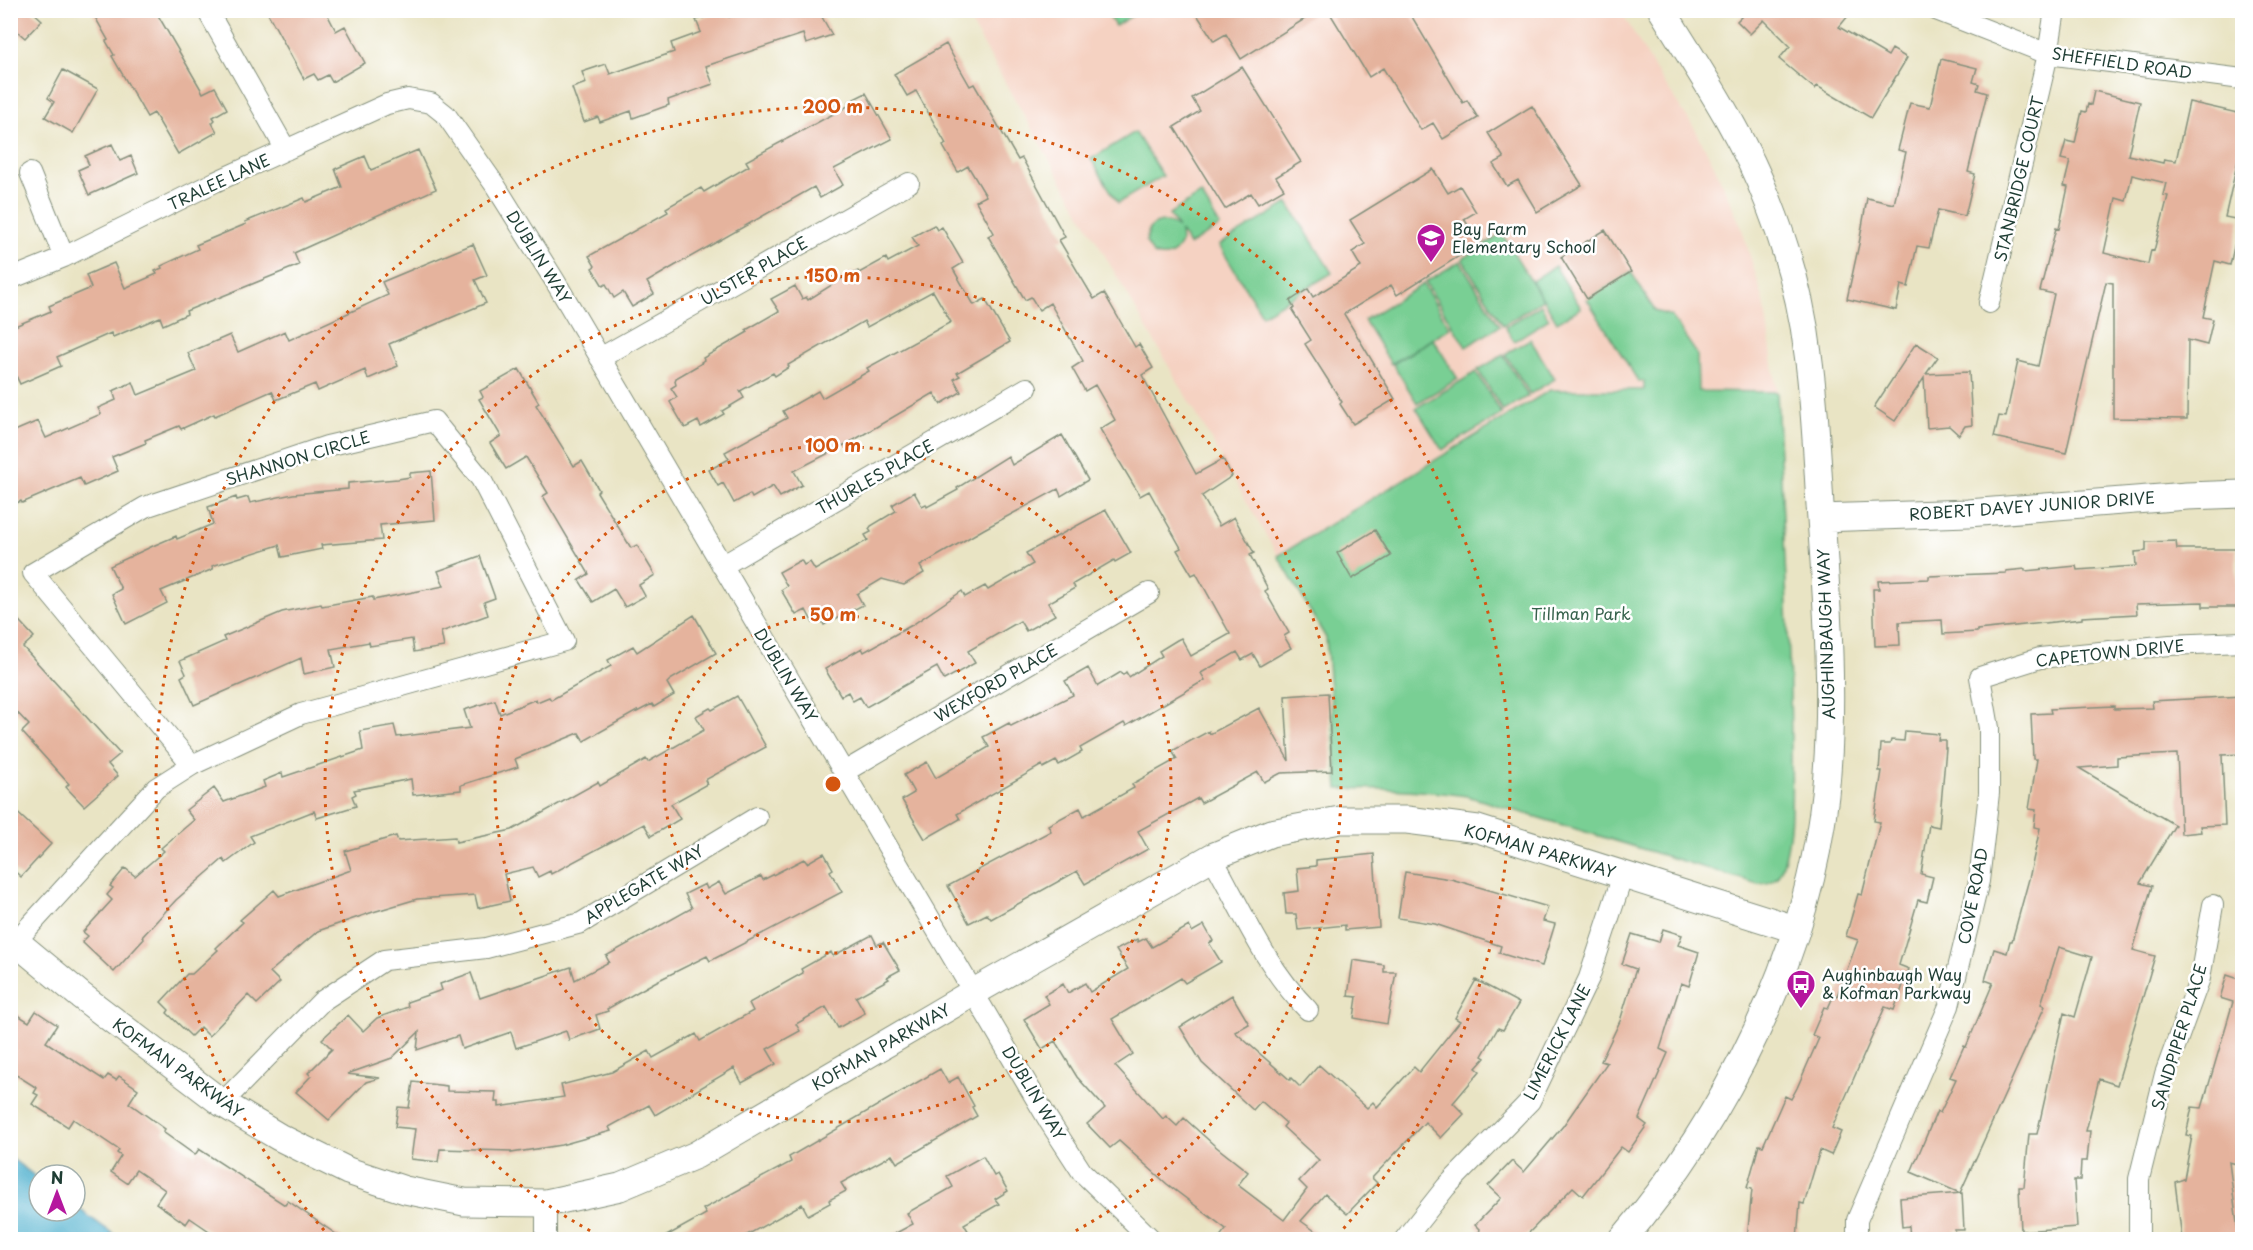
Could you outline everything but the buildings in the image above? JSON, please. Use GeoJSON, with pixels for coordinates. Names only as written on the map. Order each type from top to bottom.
{"type":"FeatureCollection","features":[{"type":"Feature","properties":{"kind":"street"},"geometry":{"type":"LineString","coordinates":[[207,10],[286,150]]}},
{"type":"Feature","properties":{"kind":"street","name":"AUGHINBAUGH WAY"},"geometry":{"type":"LineString","coordinates":[[1622,1239],[1672,1177],[1713,1112],[1770,1001],[1796,929],[1814,859],[1825,797],[1829,741],[1830,709],[1821,518],[1808,351],[1792,275],[1768,200],[1742,145],[1662,10]]}},
{"type":"Feature","properties":{"kind":"street","name":"SHEFFIELD ROAD"},"geometry":{"type":"LineString","coordinates":[[1936,10],[2048,54],[2242,79]]}},
{"type":"Feature","properties":{"kind":"street","name":"STANBRIDGE COURT"},"geometry":{"type":"LineString","coordinates":[[1989,303],[2048,54],[2055,10]]}},
{"type":"Feature","properties":{"kind":"street","name":"TRALEE LANE"},"geometry":{"type":"LineString","coordinates":[[10,279],[64,257],[214,182],[387,104],[408,99],[431,103]]}},
{"type":"Feature","properties":{"kind":"street","name":"DUBLIN WAY"},"geometry":{"type":"LineString","coordinates":[[431,103],[446,115],[495,185],[555,281],[1049,1121],[1082,1172],[1152,1239]]}},
{"type":"Feature","properties":{"kind":"street"},"geometry":{"type":"LineString","coordinates":[[30,173],[64,257]]}},
{"type":"Feature","properties":{"kind":"street","name":"ULSTER PLACE"},"geometry":{"type":"LineString","coordinates":[[600,358],[909,183]]}},
{"type":"Feature","properties":{"kind":"street","name":"THURLES PLACE"},"geometry":{"type":"LineString","coordinates":[[722,566],[1028,388]]}},
{"type":"Feature","properties":{"kind":"street","name":"SHANNON CIRCLE"},"geometry":{"type":"LineString","coordinates":[[13,939],[156,788],[192,765],[301,714],[564,641],[481,479],[434,421],[327,446],[145,507],[33,573],[192,765]]}},
{"type":"Feature","properties":{"kind":"street","name":"ROBERT DAVEY JUNIOR DRIVE"},"geometry":{"type":"LineString","coordinates":[[1821,518],[1968,513],[2187,496],[2242,494]]}},
{"type":"Feature","properties":{"kind":"street","name":"WEXFORD PLACE"},"geometry":{"type":"LineString","coordinates":[[844,772],[1149,593]]}},
{"type":"Feature","properties":{"kind":"street","name":"CAPETOWN DRIVE"},"geometry":{"type":"LineString","coordinates":[[1980,677],[2040,658],[2170,645],[2242,642]]}},
{"type":"Feature","properties":{"kind":"street","name":"COVE ROAD"},"geometry":{"type":"LineString","coordinates":[[1857,1239],[1857,1220],[1949,1006],[1979,881],[1989,793],[1989,728],[1980,677]]}},
{"type":"Feature","properties":{"kind":"street","name":"APPLEGATE WAY"},"geometry":{"type":"LineString","coordinates":[[222,1103],[322,1001],[384,960],[486,948],[581,922],[757,817]]}},
{"type":"Feature","properties":{"kind":"street","name":"KOFMAN PARKWAY"},"geometry":{"type":"LineString","coordinates":[[13,939],[80,995],[222,1103],[279,1137],[348,1171],[405,1190],[464,1202],[546,1203],[620,1187],[696,1155],[974,992],[1212,857],[1271,833],[1340,820],[1407,820],[1478,829],[1796,929]]}},
{"type":"Feature","properties":{"kind":"street"},"geometry":{"type":"LineString","coordinates":[[1212,857],[1275,971],[1289,991],[1308,1010]]}},
{"type":"Feature","properties":{"kind":"street","name":"LIMERICK LANE"},"geometry":{"type":"LineString","coordinates":[[1404,1239],[1446,1187],[1530,1101],[1589,978],[1623,875]]}},
{"type":"Feature","properties":{"kind":"street","name":"SANDPIPER PLACE"},"geometry":{"type":"LineString","coordinates":[[2139,1239],[2139,1179],[2165,1074],[2200,978],[2213,905]]}},
{"type":"Feature","properties":{"kind":"street"},"geometry":{"type":"LineString","coordinates":[[546,1203],[546,1239]]}},
{"type":"Feature","properties":{"kind":"shaded area","name":"Bay Farm Elementary School"},"geometry":{"type":"Polygon","coordinates":[[[964,11],[1621,11],[1656,71],[1695,129],[1741,226],[1764,302],[1777,392],[1550,390],[1278,556],[964,11]]]}},
{"type":"Feature","properties":{"kind":"green space"},"geometry":{"type":"Polygon","coordinates":[[[1106,11],[1140,11],[1115,26],[1106,11]]]}},
{"type":"Feature","properties":{"kind":"green space"},"geometry":{"type":"Polygon","coordinates":[[[1135,132],[1163,176],[1118,203],[1091,159],[1135,132]]]}},
{"type":"Feature","properties":{"kind":"green space"},"geometry":{"type":"Polygon","coordinates":[[[1201,194],[1220,226],[1189,245],[1180,231],[1181,243],[1173,254],[1162,256],[1153,254],[1146,242],[1149,229],[1163,222],[1178,228],[1169,214],[1201,194]]]}},
{"type":"Feature","properties":{"kind":"green space"},"geometry":{"type":"Polygon","coordinates":[[[1288,203],[1332,273],[1262,315],[1219,245],[1288,203]]]}},
{"type":"Feature","properties":{"kind":"green space"},"geometry":{"type":"Polygon","coordinates":[[[1502,234],[1543,300],[1503,325],[1462,259],[1502,234]]]}},
{"type":"Feature","properties":{"kind":"green space"},"geometry":{"type":"Polygon","coordinates":[[[1460,261],[1500,326],[1466,347],[1425,282],[1460,261]]]}},
{"type":"Feature","properties":{"kind":"green space"},"geometry":{"type":"Polygon","coordinates":[[[1555,266],[1581,308],[1557,322],[1532,281],[1555,266]]]}},
{"type":"Feature","properties":{"kind":"green space","name":"Tillman Park"},"geometry":{"type":"Polygon","coordinates":[[[1631,272],[1655,311],[1671,316],[1697,354],[1698,391],[1777,392],[1789,657],[1791,810],[1785,859],[1774,880],[1765,883],[1758,884],[1467,796],[1403,789],[1338,789],[1326,638],[1278,556],[1550,390],[1644,390],[1644,381],[1638,381],[1587,299],[1631,272]]]}},
{"type":"Feature","properties":{"kind":"green space"},"geometry":{"type":"Polygon","coordinates":[[[1423,284],[1450,328],[1391,364],[1364,320],[1423,284]]]}},
{"type":"Feature","properties":{"kind":"green space"},"geometry":{"type":"Polygon","coordinates":[[[1541,305],[1549,319],[1514,341],[1505,327],[1541,305]]]}},
{"type":"Feature","properties":{"kind":"green space"},"geometry":{"type":"Polygon","coordinates":[[[1433,339],[1458,379],[1417,403],[1393,364],[1433,339]]]}},
{"type":"Feature","properties":{"kind":"green space"},"geometry":{"type":"Polygon","coordinates":[[[1530,339],[1555,379],[1530,394],[1505,354],[1530,339]]]}},
{"type":"Feature","properties":{"kind":"green space"},"geometry":{"type":"Polygon","coordinates":[[[1503,355],[1528,396],[1503,411],[1478,370],[1503,355]]]}},
{"type":"Feature","properties":{"kind":"green space"},"geometry":{"type":"Polygon","coordinates":[[[1476,372],[1502,414],[1442,450],[1416,408],[1476,372]]]}},
{"type":"Feature","properties":{"kind":"water"},"geometry":{"type":"Polygon","coordinates":[[[11,1158],[27,1170],[27,1223],[87,1223],[87,1215],[120,1239],[11,1239],[11,1158]]]}},
{"type":"Feature","properties":{"kind":"place","name":"Bay Farm Elementary School"},"geometry":{"type":"Point","coordinates":[1431,264]}},
{"type":"Feature","properties":{"kind":"place","name":"Aughinbaugh Way & Kofman Parkway"},"geometry":{"type":"Point","coordinates":[1801,1010]}}]}
